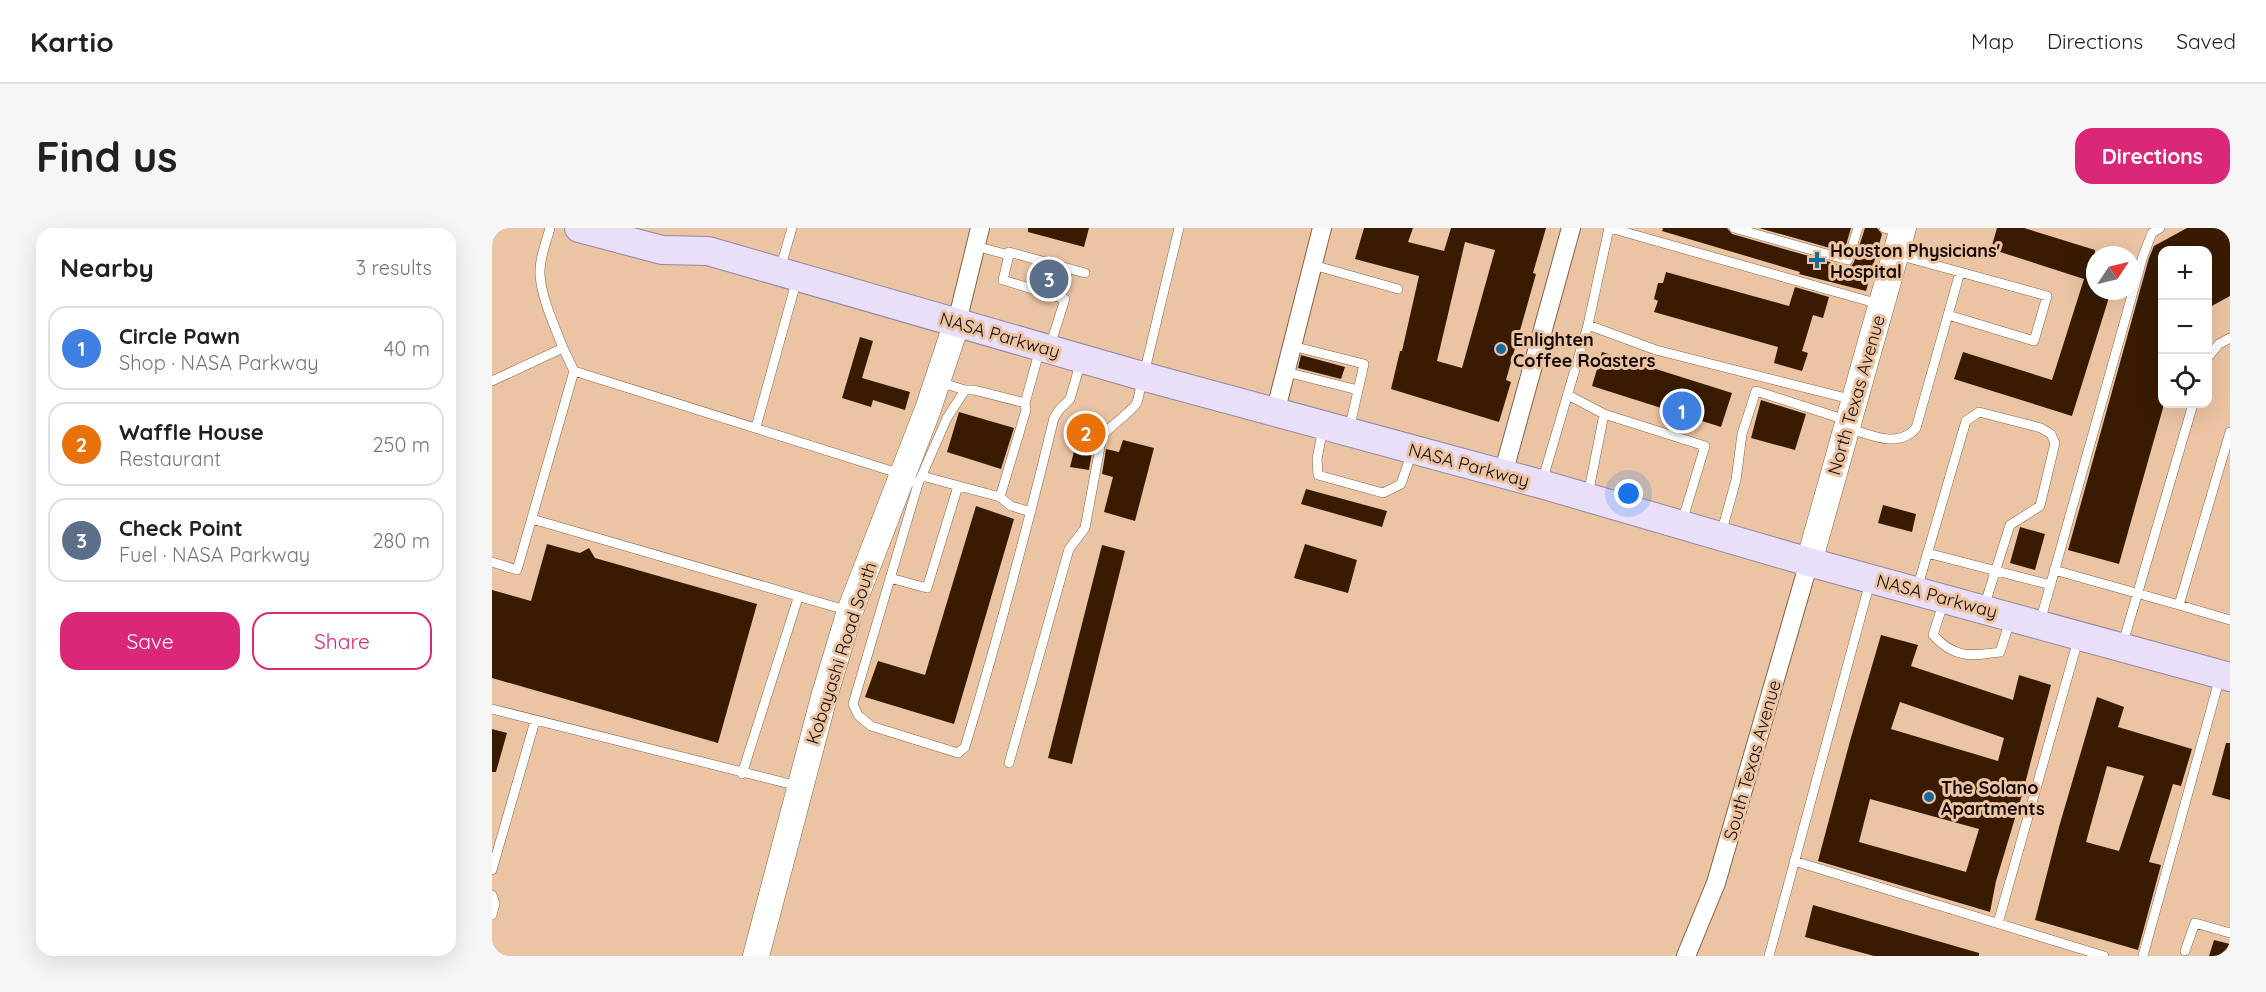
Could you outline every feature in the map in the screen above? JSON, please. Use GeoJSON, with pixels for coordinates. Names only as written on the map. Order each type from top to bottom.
{"type":"FeatureCollection","features":[{"type":"Feature","properties":{"kind":"main road","name":"NASA Parkway"},"geometry":{"type":"LineString","coordinates":[[579,228],[662,250],[708,251],[1081,359],[1541,484],[1809,562],[2225,676]]}},
{"type":"Feature","properties":{"kind":"main road","name":"NASA Parkway"},"geometry":{"type":"LineString","coordinates":[[675,228],[708,251]]}},
{"type":"Feature","properties":{"kind":"street"},"geometry":{"type":"LineString","coordinates":[[957,322],[980,228]]}},
{"type":"Feature","properties":{"kind":"street"},"geometry":{"type":"LineString","coordinates":[[1503,474],[1571,228]]}},
{"type":"Feature","properties":{"kind":"street","name":"North Texas Avenue"},"geometry":{"type":"LineString","coordinates":[[1809,562],[1882,305],[1897,236]]}},
{"type":"Feature","properties":{"kind":"street"},"geometry":{"type":"LineString","coordinates":[[1275,413],[1297,372],[1302,351],[1313,264],[1320,237]]}},
{"type":"Feature","properties":{"kind":"street","name":"Kobayashi Road South"},"geometry":{"type":"LineString","coordinates":[[756,956],[800,787],[850,611],[911,478],[937,381],[957,322]]}},
{"type":"Feature","properties":{"kind":"street","name":"South Texas Avenue"},"geometry":{"type":"LineString","coordinates":[[1686,956],[1716,883],[1809,562]]}},
{"type":"Feature","properties":{"kind":"lane"},"geometry":{"type":"LineString","coordinates":[[492,562],[517,570],[574,371],[546,304],[540,273],[542,254],[550,228]]}},
{"type":"Feature","properties":{"kind":"lane"},"geometry":{"type":"LineString","coordinates":[[756,427],[788,274],[792,228]]}},
{"type":"Feature","properties":{"kind":"lane"},"geometry":{"type":"LineString","coordinates":[[1009,763],[1070,549],[1085,528],[1102,436],[1111,424],[1128,415],[1137,403],[1179,228]]}},
{"type":"Feature","properties":{"kind":"lane"},"geometry":{"type":"LineString","coordinates":[[1541,484],[1588,325],[1609,228],[1882,305]]}},
{"type":"Feature","properties":{"kind":"lane"},"geometry":{"type":"LineString","coordinates":[[1734,228],[1848,260],[1858,228]]}},
{"type":"Feature","properties":{"kind":"lane"},"geometry":{"type":"LineString","coordinates":[[2040,625],[2143,256],[2152,233],[2160,228]]}},
{"type":"Feature","properties":{"kind":"lane"},"geometry":{"type":"LineString","coordinates":[[1897,236],[1960,272],[2047,296],[2034,340],[1948,315]]}},
{"type":"Feature","properties":{"kind":"lane"},"geometry":{"type":"LineString","coordinates":[[975,246],[1009,255]]}},
{"type":"Feature","properties":{"kind":"lane"},"geometry":{"type":"LineString","coordinates":[[1000,497],[1026,410],[1024,403],[1065,299],[1003,280],[1009,252],[1085,273]]}},
{"type":"Feature","properties":{"kind":"lane"},"geometry":{"type":"LineString","coordinates":[[1313,264],[1398,289]]}},
{"type":"Feature","properties":{"kind":"lane"},"geometry":{"type":"LineString","coordinates":[[1588,325],[1850,416],[1877,437],[1896,440],[1913,432],[1919,423],[1960,272]]}},
{"type":"Feature","properties":{"kind":"lane"},"geometry":{"type":"LineString","coordinates":[[2211,354],[2219,344],[2230,338]]}},
{"type":"Feature","properties":{"kind":"lane"},"geometry":{"type":"LineString","coordinates":[[492,381],[563,348]]}},
{"type":"Feature","properties":{"kind":"lane"},"geometry":{"type":"LineString","coordinates":[[1302,351],[1335,361],[1364,364],[1358,390],[1317,459],[1318,475],[1383,493],[1401,484],[1412,450]]}},
{"type":"Feature","properties":{"kind":"lane"},"geometry":{"type":"LineString","coordinates":[[965,390],[911,478],[890,578],[853,704],[858,715],[871,726],[957,753],[965,747],[1018,567],[1054,418],[1070,399],[1081,359]]}},
{"type":"Feature","properties":{"kind":"lane"},"geometry":{"type":"LineString","coordinates":[[574,371],[911,478],[958,486],[1000,497],[1011,506],[1031,512]]}},
{"type":"Feature","properties":{"kind":"lane"},"geometry":{"type":"LineString","coordinates":[[1297,372],[1331,380],[1358,390]]}},
{"type":"Feature","properties":{"kind":"lane"},"geometry":{"type":"LineString","coordinates":[[937,381],[965,390],[974,390],[1024,403]]}},
{"type":"Feature","properties":{"kind":"lane"},"geometry":{"type":"LineString","coordinates":[[1720,536],[1736,480],[1742,434],[1756,392],[1850,416]]}},
{"type":"Feature","properties":{"kind":"lane"},"geometry":{"type":"LineString","coordinates":[[1568,394],[1604,414],[1704,446],[1681,525]]}},
{"type":"Feature","properties":{"kind":"lane"},"geometry":{"type":"LineString","coordinates":[[2122,647],[2192,408]]}},
{"type":"Feature","properties":{"kind":"lane"},"geometry":{"type":"LineString","coordinates":[[1916,591],[1966,421],[1979,412],[2041,428],[2051,434],[2055,443],[2040,507],[2010,525],[1983,609]]}},
{"type":"Feature","properties":{"kind":"lane"},"geometry":{"type":"LineString","coordinates":[[1587,498],[1604,414]]}},
{"type":"Feature","properties":{"kind":"lane"},"geometry":{"type":"LineString","coordinates":[[2179,606],[2230,432]]}},
{"type":"Feature","properties":{"kind":"lane"},"geometry":{"type":"LineString","coordinates":[[890,578],[927,588],[958,486]]}},
{"type":"Feature","properties":{"kind":"lane"},"geometry":{"type":"LineString","coordinates":[[532,519],[798,598],[850,611]]}},
{"type":"Feature","properties":{"kind":"lane"},"geometry":{"type":"LineString","coordinates":[[1927,553],[2051,585]]}},
{"type":"Feature","properties":{"kind":"lane"},"geometry":{"type":"LineString","coordinates":[[2054,570],[2230,620]]}},
{"type":"Feature","properties":{"kind":"lane"},"geometry":{"type":"LineString","coordinates":[[1768,956],[1871,579]]}},
{"type":"Feature","properties":{"kind":"lane"},"geometry":{"type":"LineString","coordinates":[[742,774],[798,598]]}},
{"type":"Feature","properties":{"kind":"lane"},"geometry":{"type":"LineString","coordinates":[[1945,599],[1933,635],[1943,646],[1969,656],[2000,652],[2011,617]]}},
{"type":"Feature","properties":{"kind":"lane"},"geometry":{"type":"LineString","coordinates":[[1998,923],[2080,636]]}},
{"type":"Feature","properties":{"kind":"lane"},"geometry":{"type":"LineString","coordinates":[[2142,956],[2225,676]]}},
{"type":"Feature","properties":{"kind":"lane"},"geometry":{"type":"LineString","coordinates":[[492,709],[800,787]]}},
{"type":"Feature","properties":{"kind":"lane"},"geometry":{"type":"LineString","coordinates":[[492,870],[535,721]]}},
{"type":"Feature","properties":{"kind":"lane"},"geometry":{"type":"LineString","coordinates":[[1794,861],[2104,956]]}},
{"type":"Feature","properties":{"kind":"lane"},"geometry":{"type":"LineString","coordinates":[[492,895],[495,904],[492,915]]}},
{"type":"Feature","properties":{"kind":"lane"},"geometry":{"type":"LineString","coordinates":[[2185,951],[2195,923],[2230,933]]}},
{"type":"Feature","properties":{"kind":"building"},"geometry":{"type":"Polygon","coordinates":[[[1028,228],[1089,228],[1084,247],[1028,232],[1028,228]]]}},
{"type":"Feature","properties":{"kind":"building"},"geometry":{"type":"Polygon","coordinates":[[[1364,228],[1413,228],[1408,242],[1444,251],[1451,228],[1546,228],[1533,273],[1536,274],[1506,380],[1511,382],[1499,422],[1391,389],[1419,276],[1355,259],[1364,228]],[[1465,242],[1437,361],[1462,368],[1495,250],[1465,242]]]}},
{"type":"Feature","properties":{"kind":"building"},"geometry":{"type":"Polygon","coordinates":[[[1663,228],[1727,228],[1732,234],[1847,267],[1854,262],[1865,228],[1877,228],[1882,234],[1866,291],[1799,274],[1800,272],[1662,231],[1663,228]]]}},
{"type":"Feature","properties":{"kind":"building"},"geometry":{"type":"Polygon","coordinates":[[[1759,228],[1851,228],[1844,252],[1759,228]]]}},
{"type":"Feature","properties":{"kind":"building"},"geometry":{"type":"Polygon","coordinates":[[[1997,228],[2024,228],[2086,247],[2086,300],[2108,300],[2072,416],[1954,379],[1963,352],[2052,380],[2084,279],[1991,249],[1997,228]]]}},
{"type":"Feature","properties":{"kind":"building"},"geometry":{"type":"Polygon","coordinates":[[[2187,228],[2220,228],[2230,231],[2230,296],[2212,306],[2212,246],[2158,246],[2158,408],[2163,408],[2119,564],[2068,550],[2154,246],[2187,228]]]}},
{"type":"Feature","properties":{"kind":"building"},"geometry":{"type":"Polygon","coordinates":[[[1666,272],[1789,306],[1795,287],[1829,297],[1823,318],[1813,315],[1802,351],[1808,353],[1802,371],[1774,363],[1778,347],[1654,312],[1658,301],[1654,299],[1658,283],[1663,283],[1666,272]]]}},
{"type":"Feature","properties":{"kind":"building"},"geometry":{"type":"Polygon","coordinates":[[[860,337],[873,341],[862,378],[910,392],[905,410],[873,400],[871,407],[842,398],[860,337]]]}},
{"type":"Feature","properties":{"kind":"building"},"geometry":{"type":"Polygon","coordinates":[[[1602,352],[1732,393],[1721,427],[1592,386],[1602,352]]]}},
{"type":"Feature","properties":{"kind":"building"},"geometry":{"type":"Polygon","coordinates":[[[1301,355],[1345,367],[1341,379],[1298,368],[1301,355]]]}},
{"type":"Feature","properties":{"kind":"building"},"geometry":{"type":"Polygon","coordinates":[[[1761,400],[1806,414],[1795,450],[1751,438],[1761,400]]]}},
{"type":"Feature","properties":{"kind":"building"},"geometry":{"type":"Polygon","coordinates":[[[959,412],[1014,428],[1001,469],[947,452],[959,412]]]}},
{"type":"Feature","properties":{"kind":"building"},"geometry":{"type":"Polygon","coordinates":[[[1084,413],[1098,417],[1090,445],[1093,446],[1089,470],[1070,467],[1084,413]]]}},
{"type":"Feature","properties":{"kind":"building"},"geometry":{"type":"Polygon","coordinates":[[[1123,440],[1154,448],[1135,521],[1104,512],[1113,477],[1102,474],[1106,449],[1119,452],[1123,440]]]}},
{"type":"Feature","properties":{"kind":"building"},"geometry":{"type":"Polygon","coordinates":[[[1306,489],[1387,511],[1382,527],[1301,504],[1306,489]]]}},
{"type":"Feature","properties":{"kind":"building"},"geometry":{"type":"Polygon","coordinates":[[[1883,505],[1916,514],[1912,532],[1878,523],[1883,505]]]}},
{"type":"Feature","properties":{"kind":"building"},"geometry":{"type":"Polygon","coordinates":[[[976,506],[1014,519],[954,724],[865,697],[878,661],[925,675],[976,506]]]}},
{"type":"Feature","properties":{"kind":"building"},"geometry":{"type":"Polygon","coordinates":[[[2020,527],[2045,534],[2035,570],[2010,563],[2020,527]]]}},
{"type":"Feature","properties":{"kind":"building"},"geometry":{"type":"Polygon","coordinates":[[[547,544],[580,553],[589,548],[595,558],[757,604],[718,743],[492,678],[492,590],[531,601],[547,544]]]}},
{"type":"Feature","properties":{"kind":"building"},"geometry":{"type":"Polygon","coordinates":[[[1305,544],[1357,560],[1348,593],[1294,578],[1305,544]]]}},
{"type":"Feature","properties":{"kind":"building"},"geometry":{"type":"Polygon","coordinates":[[[1102,545],[1125,551],[1072,764],[1048,758],[1102,545]]]}},
{"type":"Feature","properties":{"kind":"building"},"geometry":{"type":"Polygon","coordinates":[[[1881,635],[1918,645],[1911,666],[2013,700],[2019,675],[2051,685],[1996,881],[1990,912],[1818,861],[1881,635]],[[1900,702],[1891,729],[1998,761],[2004,738],[1900,702]],[[1870,799],[1859,842],[1966,872],[1979,829],[1870,799]]]}},
{"type":"Feature","properties":{"kind":"building"},"geometry":{"type":"Polygon","coordinates":[[[2097,697],[2124,707],[2118,727],[2192,749],[2181,786],[2173,784],[2149,862],[2161,865],[2138,950],[2035,920],[2097,697]],[[2107,766],[2086,842],[2119,851],[2144,776],[2107,766]]]}},
{"type":"Feature","properties":{"kind":"building"},"geometry":{"type":"Polygon","coordinates":[[[492,729],[507,733],[496,772],[492,772],[492,729]]]}},
{"type":"Feature","properties":{"kind":"building"},"geometry":{"type":"Polygon","coordinates":[[[2226,743],[2230,743],[2230,800],[2212,795],[2226,743]]]}},
{"type":"Feature","properties":{"kind":"building"},"geometry":{"type":"Polygon","coordinates":[[[1813,905],[1979,953],[1979,956],[1874,956],[1805,937],[1813,905]]]}},
{"type":"Feature","properties":{"kind":"building"},"geometry":{"type":"Polygon","coordinates":[[[2214,940],[2230,944],[2230,956],[2209,956],[2214,940]]]}},
{"type":"Feature","properties":{"kind":"place","name":"Houston Physicians' Hospital"},"geometry":{"type":"Point","coordinates":[1817,260]}},
{"type":"Feature","properties":{"kind":"place","name":"Check Point"},"geometry":{"type":"Point","coordinates":[1049,279]}},
{"type":"Feature","properties":{"kind":"place","name":"Enlighten Coffee Roasters"},"geometry":{"type":"Point","coordinates":[1501,349]}},
{"type":"Feature","properties":{"kind":"place","name":"Circle Pawn"},"geometry":{"type":"Point","coordinates":[1682,411]}},
{"type":"Feature","properties":{"kind":"place","name":"Waffle House"},"geometry":{"type":"Point","coordinates":[1086,433]}},
{"type":"Feature","properties":{"kind":"place","name":"The Solano Apartments"},"geometry":{"type":"Point","coordinates":[1929,797]}}]}
